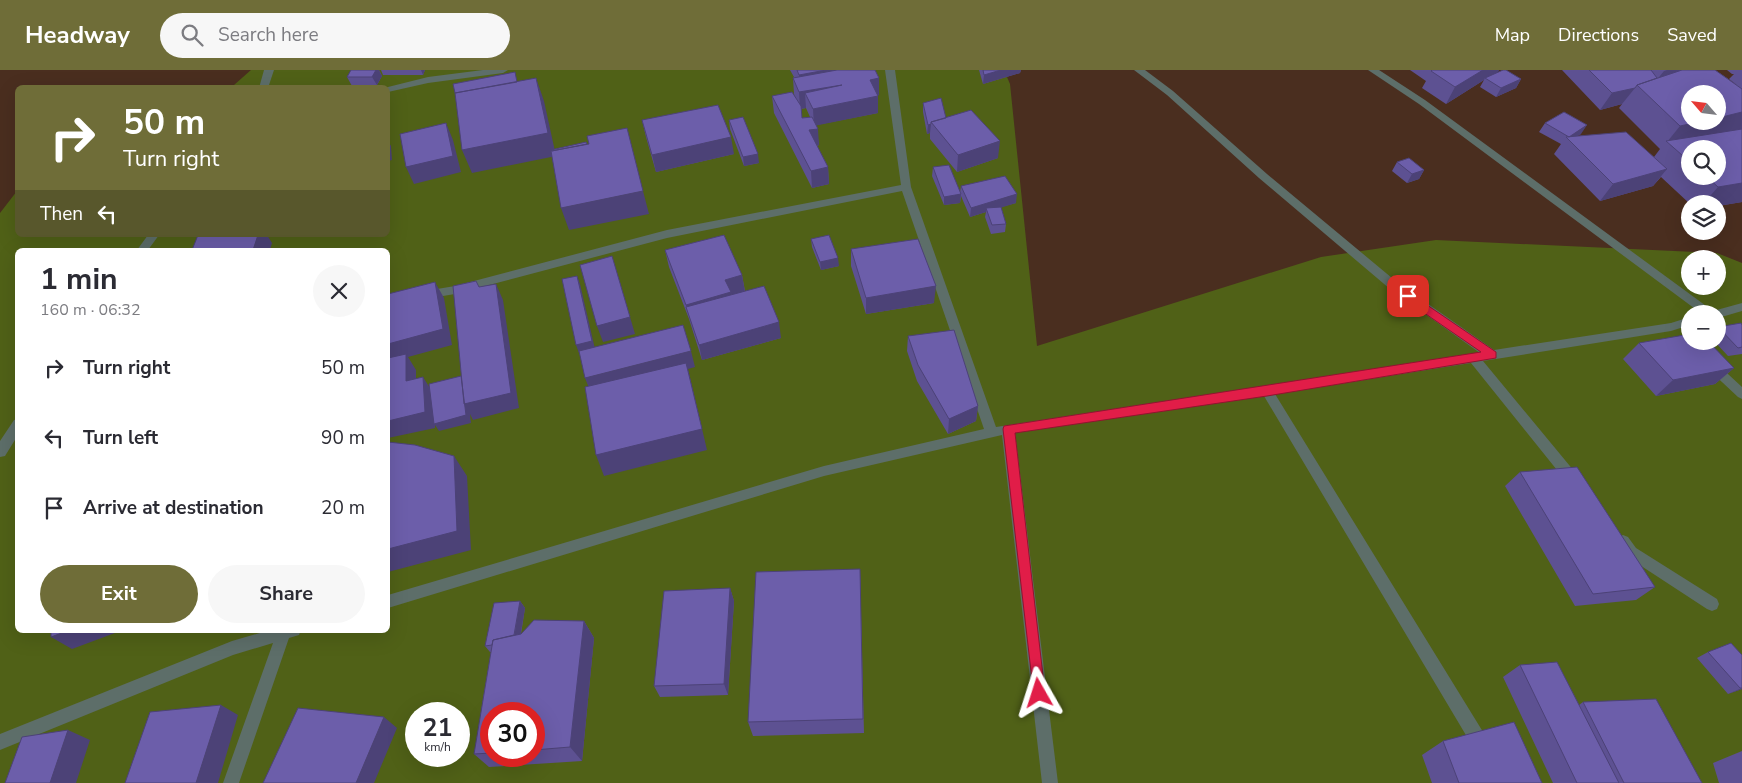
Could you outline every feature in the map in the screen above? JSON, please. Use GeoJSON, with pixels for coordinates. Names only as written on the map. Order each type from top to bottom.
{"type":"FeatureCollection","features":[{"type":"Feature","properties":{"kind":"street"},"geometry":{"type":"LineString","coordinates":[[264,85],[269,70]]}},
{"type":"Feature","properties":{"kind":"street"},"geometry":{"type":"LineString","coordinates":[[428,80],[439,70]]}},
{"type":"Feature","properties":{"kind":"street"},"geometry":{"type":"LineString","coordinates":[[390,89],[428,80],[503,70]]}},
{"type":"Feature","properties":{"kind":"street"},"geometry":{"type":"LineString","coordinates":[[890,70],[906,187],[992,433]]}},
{"type":"Feature","properties":{"kind":"street"},"geometry":{"type":"LineString","coordinates":[[1139,70],[1170,92],[1262,176],[1394,286],[1492,355]]}},
{"type":"Feature","properties":{"kind":"street"},"geometry":{"type":"LineString","coordinates":[[1373,70],[1422,102],[1698,305]]}},
{"type":"Feature","properties":{"kind":"street"},"geometry":{"type":"LineString","coordinates":[[416,296],[455,290],[667,234],[906,187]]}},
{"type":"Feature","properties":{"kind":"street"},"geometry":{"type":"LineString","coordinates":[[144,248],[152,237]]}},
{"type":"Feature","properties":{"kind":"street"},"geometry":{"type":"LineString","coordinates":[[1726,311],[1742,307]]}},
{"type":"Feature","properties":{"kind":"street"},"geometry":{"type":"LineString","coordinates":[[390,601],[824,471],[1008,429],[1267,391],[1473,357],[1675,330],[1681,326]]}},
{"type":"Feature","properties":{"kind":"street"},"geometry":{"type":"LineString","coordinates":[[1700,354],[1742,394]]}},
{"type":"Feature","properties":{"kind":"street"},"geometry":{"type":"LineString","coordinates":[[1473,357],[1582,492]]}},
{"type":"Feature","properties":{"kind":"street"},"geometry":{"type":"LineString","coordinates":[[1267,391],[1489,758]]}},
{"type":"Feature","properties":{"kind":"street"},"geometry":{"type":"LineString","coordinates":[[0,452],[15,429]]}},
{"type":"Feature","properties":{"kind":"street"},"geometry":{"type":"LineString","coordinates":[[1008,429],[1050,783]]}},
{"type":"Feature","properties":{"kind":"street"},"geometry":{"type":"LineString","coordinates":[[1613,529],[1631,552],[1712,604]]}},
{"type":"Feature","properties":{"kind":"street"},"geometry":{"type":"LineString","coordinates":[[0,742],[232,648],[285,633]]}},
{"type":"Feature","properties":{"kind":"street"},"geometry":{"type":"LineString","coordinates":[[231,783],[289,633]]}},
{"type":"Feature","properties":{"kind":"green space"},"geometry":{"type":"Polygon","coordinates":[[[251,70],[1004,70],[1010,84],[1037,346],[1321,257],[1436,240],[1681,251],[1681,295],[1726,295],[1726,257],[1742,263],[1742,783],[0,783],[0,213],[15,194],[15,237],[390,237],[390,85],[234,85],[251,70]]]}},
{"type":"Feature","properties":{"kind":"building"},"geometry":{"type":"Polygon","coordinates":[[[351,70],[376,70],[372,77],[347,77],[351,70]]]}},
{"type":"Feature","properties":{"kind":"building"},"geometry":{"type":"Polygon","coordinates":[[[797,70],[826,70],[799,75],[797,70]]]}},
{"type":"Feature","properties":{"kind":"building"},"geometry":{"type":"Polygon","coordinates":[[[837,70],[875,70],[879,78],[870,80],[878,96],[813,109],[805,93],[842,85],[799,92],[793,78],[837,70]]]}},
{"type":"Feature","properties":{"kind":"building"},"geometry":{"type":"Polygon","coordinates":[[[983,70],[1001,70],[984,75],[983,70]]]}},
{"type":"Feature","properties":{"kind":"building"},"geometry":{"type":"Polygon","coordinates":[[[1432,70],[1483,70],[1455,87],[1432,70]]]}},
{"type":"Feature","properties":{"kind":"building"},"geometry":{"type":"Polygon","coordinates":[[[1503,70],[1521,79],[1501,88],[1485,78],[1503,70]]]}},
{"type":"Feature","properties":{"kind":"building"},"geometry":{"type":"Polygon","coordinates":[[[1589,70],[1651,70],[1657,78],[1637,85],[1635,88],[1612,93],[1589,70]]]}},
{"type":"Feature","properties":{"kind":"building"},"geometry":{"type":"Polygon","coordinates":[[[1682,70],[1715,70],[1742,89],[1742,112],[1726,116],[1726,85],[1681,85],[1680,126],[1637,85],[1682,70]]]}},
{"type":"Feature","properties":{"kind":"building"},"geometry":{"type":"Polygon","coordinates":[[[515,72],[517,82],[455,93],[453,84],[515,72]]]}},
{"type":"Feature","properties":{"kind":"building"},"geometry":{"type":"Polygon","coordinates":[[[536,78],[548,133],[462,150],[455,93],[536,78]]]}},
{"type":"Feature","properties":{"kind":"building"},"geometry":{"type":"Polygon","coordinates":[[[792,92],[801,106],[802,118],[812,117],[818,129],[809,130],[828,167],[811,171],[772,96],[792,92]]]}},
{"type":"Feature","properties":{"kind":"building"},"geometry":{"type":"Polygon","coordinates":[[[941,98],[946,118],[931,122],[928,125],[923,103],[941,98]]]}},
{"type":"Feature","properties":{"kind":"building"},"geometry":{"type":"Polygon","coordinates":[[[718,105],[731,137],[652,155],[642,120],[718,105]]]}},
{"type":"Feature","properties":{"kind":"building"},"geometry":{"type":"Polygon","coordinates":[[[971,110],[1000,141],[958,155],[931,122],[971,110]]]}},
{"type":"Feature","properties":{"kind":"building"},"geometry":{"type":"Polygon","coordinates":[[[1564,112],[1587,125],[1569,137],[1545,123],[1564,112]]]}},
{"type":"Feature","properties":{"kind":"building"},"geometry":{"type":"Polygon","coordinates":[[[743,117],[758,154],[743,157],[729,120],[743,117]]]}},
{"type":"Feature","properties":{"kind":"building"},"geometry":{"type":"Polygon","coordinates":[[[446,123],[453,156],[406,167],[400,134],[446,123]]]}},
{"type":"Feature","properties":{"kind":"building"},"geometry":{"type":"Polygon","coordinates":[[[627,128],[643,191],[561,208],[551,151],[589,144],[587,136],[627,128]]]}},
{"type":"Feature","properties":{"kind":"building"},"geometry":{"type":"Polygon","coordinates":[[[1742,129],[1742,183],[1718,187],[1716,185],[1726,185],[1726,140],[1681,140],[1681,154],[1666,141],[1742,129]]]}},
{"type":"Feature","properties":{"kind":"building"},"geometry":{"type":"Polygon","coordinates":[[[1626,132],[1667,169],[1613,184],[1566,137],[1626,132]]]}},
{"type":"Feature","properties":{"kind":"building"},"geometry":{"type":"Polygon","coordinates":[[[586,142],[587,144],[551,150],[586,142]]]}},
{"type":"Feature","properties":{"kind":"building"},"geometry":{"type":"Polygon","coordinates":[[[1409,158],[1424,170],[1412,174],[1397,162],[1409,158]]]}},
{"type":"Feature","properties":{"kind":"building"},"geometry":{"type":"Polygon","coordinates":[[[949,165],[961,194],[944,197],[933,167],[949,165]]]}},
{"type":"Feature","properties":{"kind":"building"},"geometry":{"type":"Polygon","coordinates":[[[1005,176],[1017,194],[971,208],[961,186],[1005,176]]]}},
{"type":"Feature","properties":{"kind":"building"},"geometry":{"type":"Polygon","coordinates":[[[1001,207],[1006,224],[992,225],[986,208],[1001,207]]]}},
{"type":"Feature","properties":{"kind":"building"},"geometry":{"type":"Polygon","coordinates":[[[724,235],[742,275],[725,280],[731,292],[686,305],[665,250],[724,235]]]}},
{"type":"Feature","properties":{"kind":"building"},"geometry":{"type":"Polygon","coordinates":[[[829,235],[838,258],[820,262],[811,239],[829,235]]]}},
{"type":"Feature","properties":{"kind":"building"},"geometry":{"type":"Polygon","coordinates":[[[197,237],[257,237],[254,248],[193,248],[197,237]]]}},
{"type":"Feature","properties":{"kind":"building"},"geometry":{"type":"Polygon","coordinates":[[[918,239],[936,286],[866,298],[851,249],[918,239]]]}},
{"type":"Feature","properties":{"kind":"building"},"geometry":{"type":"Polygon","coordinates":[[[612,256],[630,317],[597,326],[580,265],[612,256]]]}},
{"type":"Feature","properties":{"kind":"building"},"geometry":{"type":"Polygon","coordinates":[[[577,276],[592,341],[576,345],[562,279],[577,276]]]}},
{"type":"Feature","properties":{"kind":"building"},"geometry":{"type":"Polygon","coordinates":[[[476,281],[479,287],[496,284],[511,393],[464,404],[453,286],[476,281]]]}},
{"type":"Feature","properties":{"kind":"building"},"geometry":{"type":"Polygon","coordinates":[[[435,282],[443,329],[390,343],[390,293],[435,282]]]}},
{"type":"Feature","properties":{"kind":"building"},"geometry":{"type":"Polygon","coordinates":[[[764,286],[779,322],[699,345],[686,307],[764,286]]]}},
{"type":"Feature","properties":{"kind":"building"},"geometry":{"type":"Polygon","coordinates":[[[1741,323],[1742,347],[1738,348],[1726,335],[1726,326],[1741,323]]]}},
{"type":"Feature","properties":{"kind":"building"},"geometry":{"type":"Polygon","coordinates":[[[683,325],[691,351],[585,378],[579,351],[683,325]]]}},
{"type":"Feature","properties":{"kind":"building"},"geometry":{"type":"Polygon","coordinates":[[[954,330],[978,406],[949,419],[918,365],[908,336],[954,330]]]}},
{"type":"Feature","properties":{"kind":"building"},"geometry":{"type":"Polygon","coordinates":[[[1681,336],[1681,350],[1717,350],[1734,368],[1673,380],[1639,343],[1681,336]]]}},
{"type":"Feature","properties":{"kind":"building"},"geometry":{"type":"Polygon","coordinates":[[[406,354],[406,381],[423,377],[425,412],[390,421],[390,358],[406,354]]]}},
{"type":"Feature","properties":{"kind":"building"},"geometry":{"type":"Polygon","coordinates":[[[686,363],[702,429],[596,455],[585,387],[686,363]]]}},
{"type":"Feature","properties":{"kind":"building"},"geometry":{"type":"Polygon","coordinates":[[[461,376],[466,415],[434,424],[429,384],[461,376]]]}},
{"type":"Feature","properties":{"kind":"building"},"geometry":{"type":"Polygon","coordinates":[[[390,442],[415,445],[454,456],[457,531],[390,548],[390,442]]]}},
{"type":"Feature","properties":{"kind":"building"},"geometry":{"type":"Polygon","coordinates":[[[1577,467],[1655,587],[1593,594],[1520,472],[1577,467]]]}},
{"type":"Feature","properties":{"kind":"building"},"geometry":{"type":"Polygon","coordinates":[[[860,569],[863,719],[748,722],[756,572],[860,569]]]}},
{"type":"Feature","properties":{"kind":"building"},"geometry":{"type":"Polygon","coordinates":[[[730,588],[724,684],[654,686],[664,591],[730,588]]]}},
{"type":"Feature","properties":{"kind":"building"},"geometry":{"type":"Polygon","coordinates":[[[520,601],[514,635],[493,640],[492,645],[485,646],[494,603],[520,601]]]}},
{"type":"Feature","properties":{"kind":"building"},"geometry":{"type":"Polygon","coordinates":[[[534,620],[584,621],[570,747],[545,749],[545,702],[483,702],[493,640],[521,634],[534,620]]]}},
{"type":"Feature","properties":{"kind":"building"},"geometry":{"type":"Polygon","coordinates":[[[51,633],[62,633],[51,637],[51,633]]]}},
{"type":"Feature","properties":{"kind":"building"},"geometry":{"type":"Polygon","coordinates":[[[1731,643],[1742,655],[1742,688],[1708,652],[1731,643]]]}},
{"type":"Feature","properties":{"kind":"building"},"geometry":{"type":"Polygon","coordinates":[[[1557,662],[1619,783],[1577,783],[1520,665],[1557,662]]]}},
{"type":"Feature","properties":{"kind":"building"},"geometry":{"type":"Polygon","coordinates":[[[1656,699],[1702,783],[1624,783],[1583,702],[1656,699]]]}},
{"type":"Feature","properties":{"kind":"building"},"geometry":{"type":"Polygon","coordinates":[[[221,705],[196,783],[125,783],[150,712],[221,705]]]}},
{"type":"Feature","properties":{"kind":"building"},"geometry":{"type":"Polygon","coordinates":[[[298,708],[384,717],[356,783],[263,783],[298,708]]]}},
{"type":"Feature","properties":{"kind":"building"},"geometry":{"type":"Polygon","coordinates":[[[480,718],[480,754],[474,754],[480,718]]]}},
{"type":"Feature","properties":{"kind":"building"},"geometry":{"type":"Polygon","coordinates":[[[1514,722],[1542,783],[1459,783],[1443,741],[1514,722]]]}},
{"type":"Feature","properties":{"kind":"building"},"geometry":{"type":"Polygon","coordinates":[[[68,730],[50,783],[5,783],[22,737],[68,730]]]}},
{"type":"Feature","properties":{"kind":"route"},"geometry":{"type":"LineString","coordinates":[[1039,693],[1008,429],[1267,391],[1492,355],[1408,296]]}}]}
